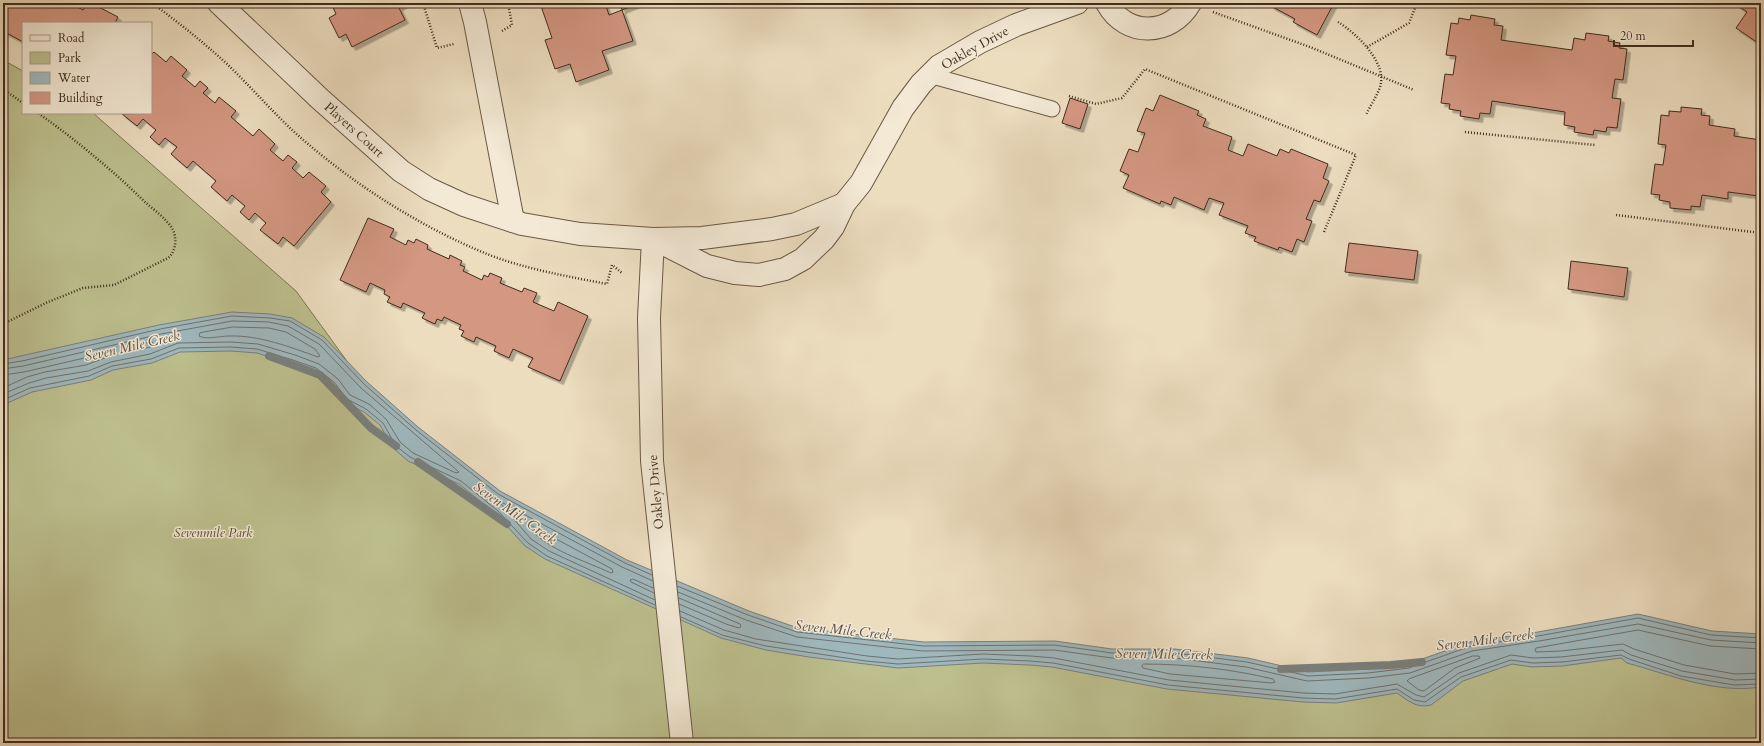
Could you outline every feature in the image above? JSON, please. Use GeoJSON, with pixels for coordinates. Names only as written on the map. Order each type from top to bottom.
{"type":"FeatureCollection","features":[{"type":"Feature","properties":{"kind":"street","name":"Players Court"},"geometry":{"type":"LineString","coordinates":[[219,3],[320,99],[401,170],[429,189],[464,205],[513,221],[557,231],[653,239]]}},
{"type":"Feature","properties":{"kind":"street"},"geometry":{"type":"LineString","coordinates":[[470,3],[475,22],[513,221]]}},
{"type":"Feature","properties":{"kind":"street","name":"Oakley Drive"},"geometry":{"type":"LineString","coordinates":[[653,239],[707,266],[734,273],[773,273],[785,269],[815,249],[833,228],[844,204],[861,183],[903,108],[939,66],[980,42],[1038,16],[1077,3]]}},
{"type":"Feature","properties":{"kind":"street"},"geometry":{"type":"LineString","coordinates":[[1107,3],[1117,16],[1125,23],[1138,28],[1151,29],[1162,27],[1173,22],[1181,15],[1190,3]]}},
{"type":"Feature","properties":{"kind":"street","name":"Oakley Drive"},"geometry":{"type":"LineString","coordinates":[[653,239],[702,238],[772,229],[796,224],[844,204]]}},
{"type":"Feature","properties":{"kind":"street","name":"Oakley Drive"},"geometry":{"type":"LineString","coordinates":[[653,239],[649,318],[652,461],[682,743]]}},
{"type":"Feature","properties":{"kind":"lane"},"geometry":{"type":"LineString","coordinates":[[929,76],[1052,109]]}},
{"type":"Feature","properties":{"kind":"path"},"geometry":{"type":"LineString","coordinates":[[423,3],[437,48],[456,43]]}},
{"type":"Feature","properties":{"kind":"path"},"geometry":{"type":"LineString","coordinates":[[500,32],[512,25],[508,3]]}},
{"type":"Feature","properties":{"kind":"path"},"geometry":{"type":"LineString","coordinates":[[1367,47],[1409,23],[1417,3]]}},
{"type":"Feature","properties":{"kind":"path"},"geometry":{"type":"LineString","coordinates":[[1212,11],[1310,48],[1414,90]]}},
{"type":"Feature","properties":{"kind":"path"},"geometry":{"type":"LineString","coordinates":[[1338,22],[1350,29],[1367,47],[1378,67],[1381,86],[1366,115]]}},
{"type":"Feature","properties":{"kind":"path"},"geometry":{"type":"LineString","coordinates":[[1067,96],[1096,104],[1122,98],[1145,69],[1356,155],[1324,232]]}},
{"type":"Feature","properties":{"kind":"path"},"geometry":{"type":"LineString","coordinates":[[3,89],[22,101]]}},
{"type":"Feature","properties":{"kind":"path"},"geometry":{"type":"LineString","coordinates":[[3,324],[48,302],[83,288],[114,285],[168,258],[173,254],[176,244],[174,232],[170,226],[147,204],[83,146],[39,114]]}},
{"type":"Feature","properties":{"kind":"path"},"geometry":{"type":"LineString","coordinates":[[1465,132],[1596,145]]}},
{"type":"Feature","properties":{"kind":"path"},"geometry":{"type":"LineString","coordinates":[[1616,215],[1761,234]]}},
{"type":"Feature","properties":{"kind":"green space","name":"Sevenmile Park"},"geometry":{"type":"Polygon","coordinates":[[[3,60],[22,70],[22,114],[94,114],[296,291],[389,419],[570,553],[784,646],[1091,656],[1283,686],[1423,669],[1761,647],[1761,743],[3,743],[3,60]]]}},
{"type":"Feature","properties":{"kind":"water"},"geometry":{"type":"Polygon","coordinates":[[[232,312],[270,314],[292,318],[324,337],[366,381],[418,427],[500,491],[627,560],[749,611],[798,628],[924,642],[1055,641],[1112,649],[1175,649],[1248,658],[1308,672],[1368,669],[1408,664],[1470,642],[1538,632],[1638,614],[1712,631],[1761,634],[1761,687],[1727,688],[1710,686],[1627,663],[1621,658],[1562,666],[1532,667],[1512,664],[1463,681],[1431,705],[1421,706],[1412,703],[1397,693],[1336,703],[1303,702],[1167,689],[1052,667],[983,663],[898,668],[809,657],[766,650],[721,638],[545,559],[525,546],[496,514],[459,484],[408,461],[393,448],[380,425],[364,412],[344,402],[332,385],[314,372],[257,353],[231,351],[180,352],[152,363],[113,370],[91,380],[32,392],[3,405],[3,360],[159,325],[232,312]]]}},
{"type":"Feature","properties":{"kind":"building"},"geometry":{"type":"Polygon","coordinates":[[[3,3],[70,3],[83,10],[87,3],[91,3],[118,17],[116,22],[22,22],[22,41],[5,32],[3,37],[3,3]]]}},
{"type":"Feature","properties":{"kind":"building"},"geometry":{"type":"Polygon","coordinates":[[[331,3],[405,3],[399,8],[405,20],[352,47],[346,34],[339,38],[329,18],[336,14],[331,3]]]}},
{"type":"Feature","properties":{"kind":"building"},"geometry":{"type":"Polygon","coordinates":[[[540,3],[605,3],[609,15],[622,10],[633,41],[602,51],[609,70],[576,82],[570,64],[555,69],[545,40],[552,38],[540,3]]]}},
{"type":"Feature","properties":{"kind":"building"},"geometry":{"type":"Polygon","coordinates":[[[620,3],[640,3],[622,10],[620,3]]]}},
{"type":"Feature","properties":{"kind":"building"},"geometry":{"type":"Polygon","coordinates":[[[1270,3],[1334,3],[1317,35],[1293,22],[1295,19],[1271,6],[1270,3]]]}},
{"type":"Feature","properties":{"kind":"building"},"geometry":{"type":"Polygon","coordinates":[[[1734,3],[1761,3],[1761,45],[1736,28],[1747,12],[1734,3]]]}},
{"type":"Feature","properties":{"kind":"building"},"geometry":{"type":"Polygon","coordinates":[[[1471,15],[1495,19],[1494,25],[1503,26],[1501,40],[1572,50],[1574,38],[1585,40],[1586,33],[1609,36],[1608,41],[1620,43],[1619,48],[1627,49],[1623,80],[1615,79],[1612,98],[1621,99],[1617,128],[1607,127],[1606,132],[1594,130],[1593,135],[1574,132],[1575,127],[1564,125],[1565,112],[1492,101],[1490,114],[1480,113],[1479,119],[1460,116],[1461,111],[1449,109],[1450,104],[1441,103],[1445,74],[1453,75],[1456,56],[1446,55],[1451,23],[1458,24],[1459,18],[1470,20],[1471,15]]]}},
{"type":"Feature","properties":{"kind":"building"},"geometry":{"type":"Polygon","coordinates":[[[154,52],[166,62],[171,56],[187,70],[182,76],[195,87],[200,81],[208,88],[203,93],[215,103],[219,97],[236,111],[231,117],[253,136],[259,129],[275,144],[270,150],[283,161],[288,155],[297,162],[292,168],[303,178],[309,172],[326,186],[321,192],[331,202],[294,246],[283,237],[278,244],[260,230],[266,223],[255,213],[249,220],[240,212],[245,206],[232,195],[227,201],[211,187],[216,181],[193,161],[187,168],[171,154],[177,147],[165,138],[159,145],[150,137],[156,130],[143,119],[137,126],[122,114],[152,114],[152,54],[154,52]]]}},
{"type":"Feature","properties":{"kind":"building"},"geometry":{"type":"Polygon","coordinates":[[[1160,95],[1199,111],[1197,115],[1206,119],[1203,126],[1232,137],[1228,150],[1243,156],[1248,144],[1277,156],[1280,149],[1289,153],[1291,149],[1328,164],[1323,178],[1329,181],[1320,202],[1314,200],[1306,219],[1312,221],[1304,242],[1297,239],[1292,252],[1279,247],[1278,250],[1254,241],[1256,237],[1245,233],[1248,226],[1219,215],[1224,203],[1209,198],[1204,210],[1174,197],[1171,205],[1161,201],[1160,204],[1123,188],[1129,175],[1120,171],[1129,149],[1138,152],[1145,133],[1137,131],[1146,108],[1153,111],[1160,95]]]}},
{"type":"Feature","properties":{"kind":"building"},"geometry":{"type":"Polygon","coordinates":[[[1070,98],[1088,104],[1080,129],[1062,123],[1070,98]]]}},
{"type":"Feature","properties":{"kind":"building"},"geometry":{"type":"Polygon","coordinates":[[[1681,107],[1702,109],[1701,115],[1710,116],[1709,125],[1735,129],[1734,136],[1761,140],[1761,205],[1758,204],[1759,196],[1728,192],[1728,199],[1702,195],[1700,207],[1691,206],[1691,210],[1670,208],[1670,202],[1659,200],[1660,195],[1651,194],[1655,164],[1663,165],[1666,145],[1658,144],[1661,115],[1669,116],[1669,111],[1681,112],[1681,107]]]}},
{"type":"Feature","properties":{"kind":"building"},"geometry":{"type":"Polygon","coordinates":[[[368,218],[394,229],[390,237],[406,245],[408,240],[414,243],[416,239],[428,245],[427,249],[449,259],[450,255],[462,261],[460,265],[465,267],[463,271],[482,280],[484,275],[488,277],[490,273],[502,278],[500,283],[522,292],[524,288],[537,293],[533,302],[554,311],[558,302],[588,316],[560,381],[528,367],[533,358],[513,349],[509,358],[494,351],[496,346],[476,337],[474,342],[461,336],[464,331],[459,329],[461,325],[444,317],[442,321],[437,319],[435,324],[422,318],[425,313],[403,303],[401,308],[387,302],[390,297],[384,294],[385,290],[370,283],[366,292],[340,280],[368,218]]]}},
{"type":"Feature","properties":{"kind":"building"},"geometry":{"type":"Polygon","coordinates":[[[1349,243],[1418,251],[1414,280],[1345,272],[1349,243]]]}},
{"type":"Feature","properties":{"kind":"building"},"geometry":{"type":"Polygon","coordinates":[[[1571,261],[1628,268],[1624,297],[1568,289],[1571,261]]]}},
{"type":"Feature","properties":{"kind":"waterway","name":"Seven Mile Creek"},"geometry":{"type":"LineString","coordinates":[[269,356],[320,375],[371,428],[396,446]]}},
{"type":"Feature","properties":{"kind":"waterway","name":"Seven Mile Creek"},"geometry":{"type":"LineString","coordinates":[[418,462],[507,524]]}},
{"type":"Feature","properties":{"kind":"waterway","name":"Seven Mile Creek"},"geometry":{"type":"LineString","coordinates":[[1281,669],[1391,665],[1422,662]]}}]}
